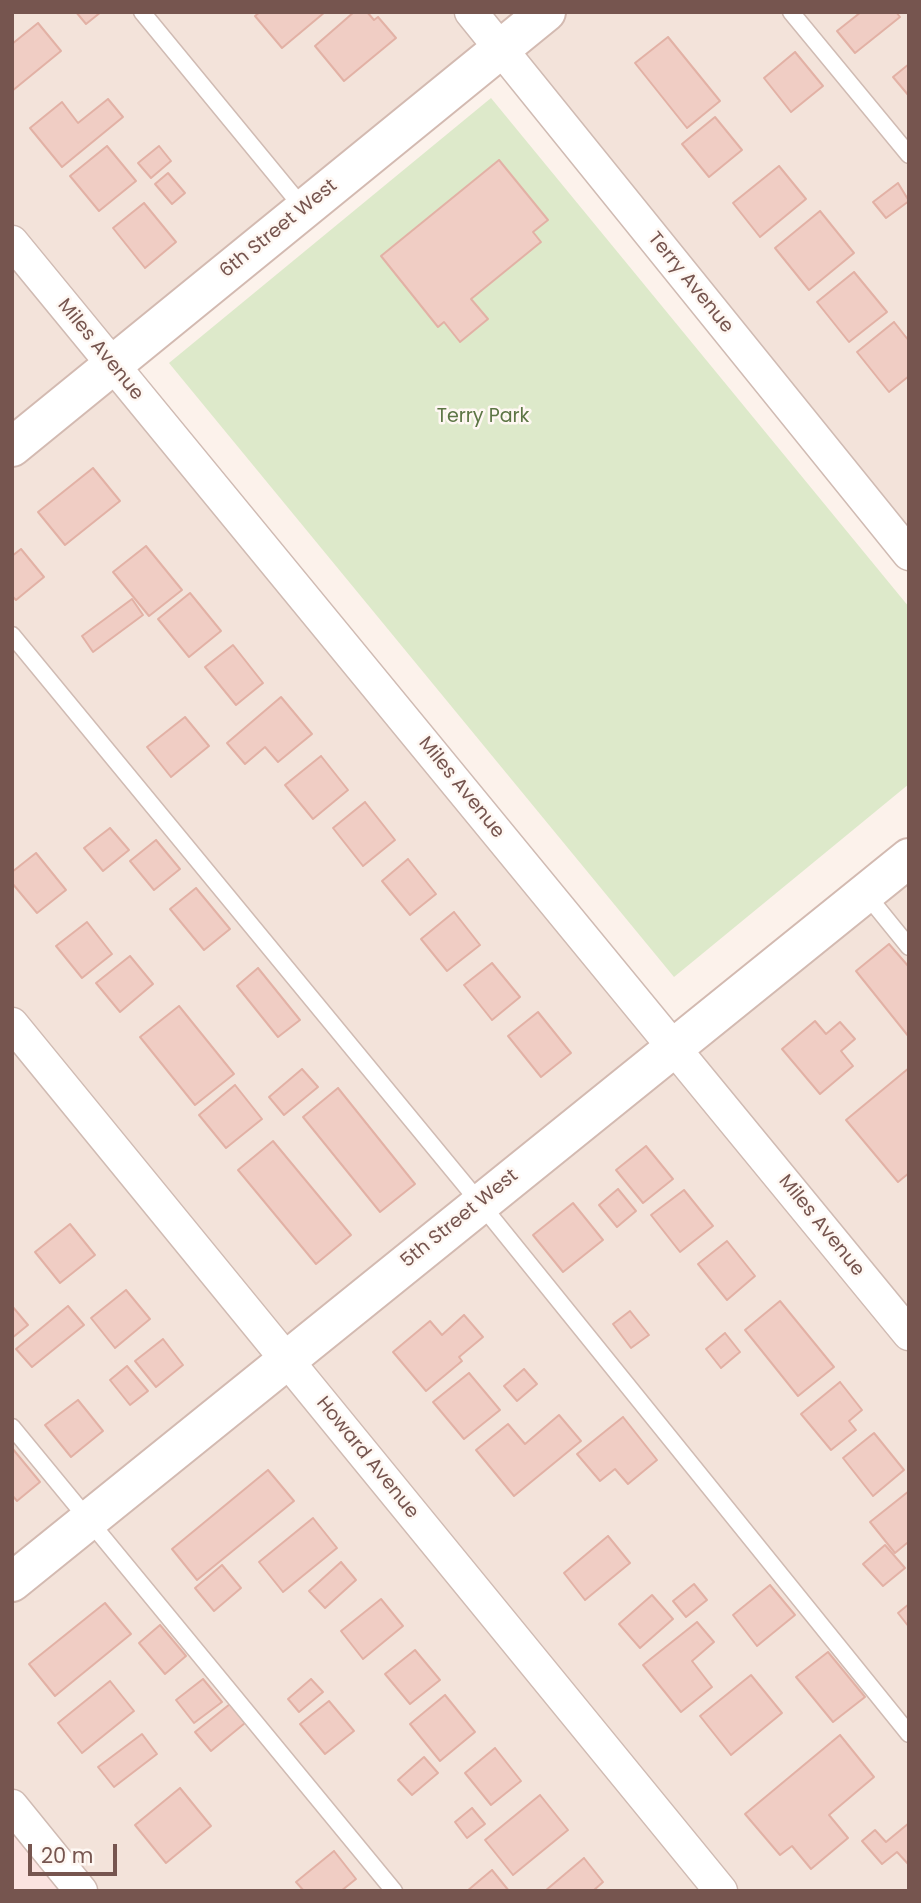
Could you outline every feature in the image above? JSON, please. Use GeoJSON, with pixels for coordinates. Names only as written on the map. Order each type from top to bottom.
{"type":"FeatureCollection","features":[{"type":"Feature","properties":{"kind":"street","name":"Terry Avenue"},"geometry":{"type":"LineString","coordinates":[[471,12],[909,554]]}},
{"type":"Feature","properties":{"kind":"street","name":"6th Street West"},"geometry":{"type":"LineString","coordinates":[[12,447],[546,12]]}},
{"type":"Feature","properties":{"kind":"street","name":"Miles Avenue"},"geometry":{"type":"LineString","coordinates":[[12,242],[909,1334]]}},
{"type":"Feature","properties":{"kind":"street","name":"5th Street West"},"geometry":{"type":"LineString","coordinates":[[12,1582],[909,858]]}},
{"type":"Feature","properties":{"kind":"street","name":"Howard Avenue"},"geometry":{"type":"LineString","coordinates":[[12,1024],[722,1891]]}},
{"type":"Feature","properties":{"kind":"street"},"geometry":{"type":"LineString","coordinates":[[12,1806],[81,1891]]}},
{"type":"Feature","properties":{"kind":"lane"},"geometry":{"type":"LineString","coordinates":[[142,12],[304,209]]}},
{"type":"Feature","properties":{"kind":"lane"},"geometry":{"type":"LineString","coordinates":[[791,12],[909,155]]}},
{"type":"Feature","properties":{"kind":"lane"},"geometry":{"type":"LineString","coordinates":[[12,635],[480,1203],[909,1734]]}},
{"type":"Feature","properties":{"kind":"lane"},"geometry":{"type":"LineString","coordinates":[[866,894],[909,947]]}},
{"type":"Feature","properties":{"kind":"lane"},"geometry":{"type":"LineString","coordinates":[[12,1427],[394,1891]]}},
{"type":"Feature","properties":{"kind":"shaded area"},"geometry":{"type":"Polygon","coordinates":[[[12,12],[909,12],[909,554],[501,49],[105,355],[673,1046],[12,1581],[12,12]]]}},
{"type":"Feature","properties":{"kind":"shaded area"},"geometry":{"type":"Polygon","coordinates":[[[909,876],[909,1891],[81,1891],[12,1806],[12,1584],[909,876]]]}},
{"type":"Feature","properties":{"kind":"shaded area"},"geometry":{"type":"Polygon","coordinates":[[[12,1806],[81,1891],[12,1891],[12,1806]]]}},
{"type":"Feature","properties":{"kind":"green space","name":"Terry Park"},"geometry":{"type":"Polygon","coordinates":[[[491,98],[909,607],[909,784],[674,977],[169,363],[491,98]]]}},
{"type":"Feature","properties":{"kind":"building"},"geometry":{"type":"Polygon","coordinates":[[[76,12],[101,12],[86,24],[76,12]]]}},
{"type":"Feature","properties":{"kind":"building"},"geometry":{"type":"Polygon","coordinates":[[[260,12],[325,12],[282,48],[255,16],[260,12]]]}},
{"type":"Feature","properties":{"kind":"building"},"geometry":{"type":"Polygon","coordinates":[[[354,12],[367,12],[374,20],[378,17],[396,38],[344,81],[315,46],[354,12]]]}},
{"type":"Feature","properties":{"kind":"building"},"geometry":{"type":"Polygon","coordinates":[[[861,12],[896,12],[900,17],[855,53],[837,31],[861,12]]]}},
{"type":"Feature","properties":{"kind":"building"},"geometry":{"type":"Polygon","coordinates":[[[38,23],[61,51],[12,91],[12,44],[38,23]]]}},
{"type":"Feature","properties":{"kind":"building"},"geometry":{"type":"Polygon","coordinates":[[[668,37],[720,101],[687,128],[635,63],[668,37]]]}},
{"type":"Feature","properties":{"kind":"building"},"geometry":{"type":"Polygon","coordinates":[[[795,52],[823,86],[791,112],[764,78],[795,52]]]}},
{"type":"Feature","properties":{"kind":"building"},"geometry":{"type":"Polygon","coordinates":[[[909,64],[909,96],[893,77],[909,64]]]}},
{"type":"Feature","properties":{"kind":"building"},"geometry":{"type":"Polygon","coordinates":[[[108,99],[123,117],[62,167],[30,128],[62,102],[78,123],[108,99]]]}},
{"type":"Feature","properties":{"kind":"building"},"geometry":{"type":"Polygon","coordinates":[[[715,117],[742,150],[709,177],[682,144],[715,117]]]}},
{"type":"Feature","properties":{"kind":"building"},"geometry":{"type":"Polygon","coordinates":[[[107,146],[136,181],[99,211],[70,176],[107,146]]]}},
{"type":"Feature","properties":{"kind":"building"},"geometry":{"type":"Polygon","coordinates":[[[159,146],[171,161],[151,178],[138,163],[159,146]]]}},
{"type":"Feature","properties":{"kind":"building"},"geometry":{"type":"Polygon","coordinates":[[[499,160],[548,220],[533,232],[541,242],[471,299],[488,319],[460,342],[444,322],[438,327],[381,256],[499,160]]]}},
{"type":"Feature","properties":{"kind":"building"},"geometry":{"type":"Polygon","coordinates":[[[779,166],[806,199],[760,237],[733,203],[779,166]]]}},
{"type":"Feature","properties":{"kind":"building"},"geometry":{"type":"Polygon","coordinates":[[[168,173],[185,193],[172,204],[155,184],[168,173]]]}},
{"type":"Feature","properties":{"kind":"building"},"geometry":{"type":"Polygon","coordinates":[[[898,183],[909,201],[886,218],[873,202],[898,183]]]}},
{"type":"Feature","properties":{"kind":"building"},"geometry":{"type":"Polygon","coordinates":[[[144,203],[176,242],[145,268],[113,228],[144,203]]]}},
{"type":"Feature","properties":{"kind":"building"},"geometry":{"type":"Polygon","coordinates":[[[820,211],[854,253],[809,290],[775,248],[820,211]]]}},
{"type":"Feature","properties":{"kind":"building"},"geometry":{"type":"Polygon","coordinates":[[[854,272],[887,312],[849,342],[817,302],[854,272]]]}},
{"type":"Feature","properties":{"kind":"building"},"geometry":{"type":"Polygon","coordinates":[[[894,322],[909,341],[909,376],[889,392],[857,352],[894,322]]]}},
{"type":"Feature","properties":{"kind":"building"},"geometry":{"type":"Polygon","coordinates":[[[93,468],[120,501],[65,545],[38,512],[93,468]]]}},
{"type":"Feature","properties":{"kind":"building"},"geometry":{"type":"Polygon","coordinates":[[[146,546],[182,590],[149,616],[113,572],[146,546]]]}},
{"type":"Feature","properties":{"kind":"building"},"geometry":{"type":"Polygon","coordinates":[[[21,549],[44,577],[16,600],[12,596],[12,556],[21,549]]]}},
{"type":"Feature","properties":{"kind":"building"},"geometry":{"type":"Polygon","coordinates":[[[190,593],[221,631],[189,657],[158,619],[190,593]]]}},
{"type":"Feature","properties":{"kind":"building"},"geometry":{"type":"Polygon","coordinates":[[[132,599],[143,615],[93,652],[82,636],[132,599]]]}},
{"type":"Feature","properties":{"kind":"building"},"geometry":{"type":"Polygon","coordinates":[[[233,645],[263,683],[236,705],[205,667],[233,645]]]}},
{"type":"Feature","properties":{"kind":"building"},"geometry":{"type":"Polygon","coordinates":[[[281,697],[312,734],[278,762],[265,747],[245,764],[227,743],[281,697]]]}},
{"type":"Feature","properties":{"kind":"building"},"geometry":{"type":"Polygon","coordinates":[[[185,717],[209,746],[171,777],[147,747],[185,717]]]}},
{"type":"Feature","properties":{"kind":"building"},"geometry":{"type":"Polygon","coordinates":[[[321,756],[348,790],[313,819],[285,785],[321,756]]]}},
{"type":"Feature","properties":{"kind":"building"},"geometry":{"type":"Polygon","coordinates":[[[365,802],[395,840],[363,866],[333,828],[365,802]]]}},
{"type":"Feature","properties":{"kind":"building"},"geometry":{"type":"Polygon","coordinates":[[[110,828],[129,850],[103,871],[84,848],[110,828]]]}},
{"type":"Feature","properties":{"kind":"building"},"geometry":{"type":"Polygon","coordinates":[[[156,840],[180,869],[154,890],[130,861],[156,840]]]}},
{"type":"Feature","properties":{"kind":"building"},"geometry":{"type":"Polygon","coordinates":[[[36,853],[66,890],[37,913],[12,883],[12,872],[36,853]]]}},
{"type":"Feature","properties":{"kind":"building"},"geometry":{"type":"Polygon","coordinates":[[[408,859],[436,894],[410,915],[382,881],[408,859]]]}},
{"type":"Feature","properties":{"kind":"building"},"geometry":{"type":"Polygon","coordinates":[[[196,888],[230,929],[204,950],[170,909],[196,888]]]}},
{"type":"Feature","properties":{"kind":"building"},"geometry":{"type":"Polygon","coordinates":[[[454,912],[480,945],[447,971],[421,939],[454,912]]]}},
{"type":"Feature","properties":{"kind":"building"},"geometry":{"type":"Polygon","coordinates":[[[87,922],[112,954],[82,978],[56,946],[87,922]]]}},
{"type":"Feature","properties":{"kind":"building"},"geometry":{"type":"Polygon","coordinates":[[[889,944],[909,967],[909,1037],[856,971],[889,944]]]}},
{"type":"Feature","properties":{"kind":"building"},"geometry":{"type":"Polygon","coordinates":[[[130,956],[153,984],[120,1012],[96,983],[130,956]]]}},
{"type":"Feature","properties":{"kind":"building"},"geometry":{"type":"Polygon","coordinates":[[[492,963],[520,997],[492,1020],[464,985],[492,963]]]}},
{"type":"Feature","properties":{"kind":"building"},"geometry":{"type":"Polygon","coordinates":[[[258,968],[300,1020],[278,1037],[237,986],[258,968]]]}},
{"type":"Feature","properties":{"kind":"building"},"geometry":{"type":"Polygon","coordinates":[[[179,1006],[234,1074],[195,1105],[140,1037],[179,1006]]]}},
{"type":"Feature","properties":{"kind":"building"},"geometry":{"type":"Polygon","coordinates":[[[538,1012],[571,1053],[541,1077],[508,1036],[538,1012]]]}},
{"type":"Feature","properties":{"kind":"building"},"geometry":{"type":"Polygon","coordinates":[[[815,1021],[826,1034],[840,1022],[855,1039],[841,1051],[853,1066],[820,1094],[782,1049],[815,1021]]]}},
{"type":"Feature","properties":{"kind":"building"},"geometry":{"type":"Polygon","coordinates":[[[909,1068],[909,1173],[898,1182],[846,1120],[909,1068]]]}},
{"type":"Feature","properties":{"kind":"building"},"geometry":{"type":"Polygon","coordinates":[[[302,1069],[318,1087],[284,1115],[269,1097],[302,1069]]]}},
{"type":"Feature","properties":{"kind":"building"},"geometry":{"type":"Polygon","coordinates":[[[235,1085],[262,1119],[226,1148],[199,1115],[235,1085]]]}},
{"type":"Feature","properties":{"kind":"building"},"geometry":{"type":"Polygon","coordinates":[[[338,1088],[415,1184],[380,1212],[303,1117],[338,1088]]]}},
{"type":"Feature","properties":{"kind":"building"},"geometry":{"type":"Polygon","coordinates":[[[273,1141],[351,1235],[316,1264],[238,1170],[273,1141]]]}},
{"type":"Feature","properties":{"kind":"building"},"geometry":{"type":"Polygon","coordinates":[[[646,1146],[673,1179],[643,1203],[616,1170],[646,1146]]]}},
{"type":"Feature","properties":{"kind":"building"},"geometry":{"type":"Polygon","coordinates":[[[618,1189],[636,1211],[617,1227],[599,1205],[618,1189]]]}},
{"type":"Feature","properties":{"kind":"building"},"geometry":{"type":"Polygon","coordinates":[[[684,1190],[713,1226],[680,1252],[651,1215],[684,1190]]]}},
{"type":"Feature","properties":{"kind":"building"},"geometry":{"type":"Polygon","coordinates":[[[573,1203],[603,1240],[563,1272],[533,1235],[573,1203]]]}},
{"type":"Feature","properties":{"kind":"building"},"geometry":{"type":"Polygon","coordinates":[[[70,1224],[95,1255],[60,1283],[35,1252],[70,1224]]]}},
{"type":"Feature","properties":{"kind":"building"},"geometry":{"type":"Polygon","coordinates":[[[727,1241],[755,1276],[727,1300],[698,1264],[727,1241]]]}},
{"type":"Feature","properties":{"kind":"building"},"geometry":{"type":"Polygon","coordinates":[[[126,1290],[150,1319],[115,1348],[91,1318],[126,1290]]]}},
{"type":"Feature","properties":{"kind":"building"},"geometry":{"type":"Polygon","coordinates":[[[780,1301],[834,1367],[798,1396],[745,1330],[780,1301]]]}},
{"type":"Feature","properties":{"kind":"building"},"geometry":{"type":"Polygon","coordinates":[[[12,1306],[28,1325],[12,1338],[12,1306]]]}},
{"type":"Feature","properties":{"kind":"building"},"geometry":{"type":"Polygon","coordinates":[[[68,1306],[84,1325],[32,1367],[16,1349],[68,1306]]]}},
{"type":"Feature","properties":{"kind":"building"},"geometry":{"type":"Polygon","coordinates":[[[630,1311],[649,1335],[631,1348],[613,1324],[630,1311]]]}},
{"type":"Feature","properties":{"kind":"building"},"geometry":{"type":"Polygon","coordinates":[[[464,1315],[483,1337],[459,1357],[462,1361],[426,1391],[393,1352],[430,1321],[442,1335],[464,1315]]]}},
{"type":"Feature","properties":{"kind":"building"},"geometry":{"type":"Polygon","coordinates":[[[725,1333],[740,1352],[721,1368],[706,1349],[725,1333]]]}},
{"type":"Feature","properties":{"kind":"building"},"geometry":{"type":"Polygon","coordinates":[[[163,1339],[183,1365],[156,1387],[135,1361],[163,1339]]]}},
{"type":"Feature","properties":{"kind":"building"},"geometry":{"type":"Polygon","coordinates":[[[127,1366],[148,1391],[130,1405],[110,1380],[127,1366]]]}},
{"type":"Feature","properties":{"kind":"building"},"geometry":{"type":"Polygon","coordinates":[[[524,1369],[537,1384],[517,1401],[504,1386],[524,1369]]]}},
{"type":"Feature","properties":{"kind":"building"},"geometry":{"type":"Polygon","coordinates":[[[469,1373],[500,1410],[464,1439],[433,1402],[469,1373]]]}},
{"type":"Feature","properties":{"kind":"building"},"geometry":{"type":"Polygon","coordinates":[[[840,1382],[862,1410],[849,1421],[856,1430],[831,1450],[801,1414],[840,1382]]]}},
{"type":"Feature","properties":{"kind":"building"},"geometry":{"type":"Polygon","coordinates":[[[78,1400],[103,1431],[71,1457],[45,1425],[78,1400]]]}},
{"type":"Feature","properties":{"kind":"building"},"geometry":{"type":"Polygon","coordinates":[[[559,1415],[581,1441],[514,1496],[476,1450],[508,1424],[525,1444],[559,1415]]]}},
{"type":"Feature","properties":{"kind":"building"},"geometry":{"type":"Polygon","coordinates":[[[623,1417],[657,1460],[628,1484],[615,1469],[600,1481],[577,1454],[623,1417]]]}},
{"type":"Feature","properties":{"kind":"building"},"geometry":{"type":"Polygon","coordinates":[[[874,1433],[904,1470],[873,1496],[843,1458],[874,1433]]]}},
{"type":"Feature","properties":{"kind":"building"},"geometry":{"type":"Polygon","coordinates":[[[12,1448],[40,1482],[17,1501],[12,1495],[12,1448]]]}},
{"type":"Feature","properties":{"kind":"building"},"geometry":{"type":"Polygon","coordinates":[[[268,1470],[294,1501],[197,1580],[172,1549],[268,1470]]]}},
{"type":"Feature","properties":{"kind":"building"},"geometry":{"type":"Polygon","coordinates":[[[909,1491],[909,1545],[907,1543],[895,1553],[870,1522],[909,1491]]]}},
{"type":"Feature","properties":{"kind":"building"},"geometry":{"type":"Polygon","coordinates":[[[313,1518],[337,1548],[283,1592],[259,1562],[313,1518]]]}},
{"type":"Feature","properties":{"kind":"building"},"geometry":{"type":"Polygon","coordinates":[[[608,1536],[630,1563],[585,1600],[564,1573],[608,1536]]]}},
{"type":"Feature","properties":{"kind":"building"},"geometry":{"type":"Polygon","coordinates":[[[885,1545],[905,1568],[883,1586],[863,1564],[885,1545]]]}},
{"type":"Feature","properties":{"kind":"building"},"geometry":{"type":"Polygon","coordinates":[[[341,1562],[356,1580],[325,1608],[309,1591],[341,1562]]]}},
{"type":"Feature","properties":{"kind":"building"},"geometry":{"type":"Polygon","coordinates":[[[222,1565],[241,1588],[214,1611],[195,1588],[222,1565]]]}},
{"type":"Feature","properties":{"kind":"building"},"geometry":{"type":"Polygon","coordinates":[[[694,1584],[707,1600],[686,1617],[673,1601],[694,1584]]]}},
{"type":"Feature","properties":{"kind":"building"},"geometry":{"type":"Polygon","coordinates":[[[770,1585],[795,1615],[757,1646],[733,1615],[770,1585]]]}},
{"type":"Feature","properties":{"kind":"building"},"geometry":{"type":"Polygon","coordinates":[[[652,1595],[673,1619],[640,1648],[619,1624],[652,1595]]]}},
{"type":"Feature","properties":{"kind":"building"},"geometry":{"type":"Polygon","coordinates":[[[381,1599],[403,1626],[363,1659],[341,1631],[381,1599]]]}},
{"type":"Feature","properties":{"kind":"building"},"geometry":{"type":"Polygon","coordinates":[[[105,1603],[131,1634],[55,1696],[29,1664],[105,1603]]]}},
{"type":"Feature","properties":{"kind":"building"},"geometry":{"type":"Polygon","coordinates":[[[909,1604],[909,1627],[898,1613],[909,1604]]]}},
{"type":"Feature","properties":{"kind":"building"},"geometry":{"type":"Polygon","coordinates":[[[697,1622],[714,1642],[692,1661],[712,1687],[681,1712],[643,1665],[697,1622]]]}},
{"type":"Feature","properties":{"kind":"building"},"geometry":{"type":"Polygon","coordinates":[[[160,1625],[186,1656],[165,1674],[139,1643],[160,1625]]]}},
{"type":"Feature","properties":{"kind":"building"},"geometry":{"type":"Polygon","coordinates":[[[415,1650],[440,1680],[410,1704],[385,1674],[415,1650]]]}},
{"type":"Feature","properties":{"kind":"building"},"geometry":{"type":"Polygon","coordinates":[[[828,1652],[865,1697],[833,1722],[796,1677],[828,1652]]]}},
{"type":"Feature","properties":{"kind":"building"},"geometry":{"type":"Polygon","coordinates":[[[751,1675],[782,1713],[731,1755],[700,1716],[751,1675]]]}},
{"type":"Feature","properties":{"kind":"building"},"geometry":{"type":"Polygon","coordinates":[[[203,1679],[222,1702],[194,1723],[176,1700],[203,1679]]]}},
{"type":"Feature","properties":{"kind":"building"},"geometry":{"type":"Polygon","coordinates":[[[311,1679],[323,1692],[299,1712],[288,1699],[311,1679]]]}},
{"type":"Feature","properties":{"kind":"building"},"geometry":{"type":"Polygon","coordinates":[[[110,1681],[134,1711],[82,1753],[58,1723],[110,1681]]]}},
{"type":"Feature","properties":{"kind":"building"},"geometry":{"type":"Polygon","coordinates":[[[445,1695],[475,1732],[440,1761],[410,1724],[445,1695]]]}},
{"type":"Feature","properties":{"kind":"building"},"geometry":{"type":"Polygon","coordinates":[[[329,1701],[354,1731],[325,1754],[300,1724],[329,1701]]]}},
{"type":"Feature","properties":{"kind":"building"},"geometry":{"type":"Polygon","coordinates":[[[230,1704],[245,1723],[211,1751],[195,1732],[230,1704]]]}},
{"type":"Feature","properties":{"kind":"building"},"geometry":{"type":"Polygon","coordinates":[[[142,1734],[157,1754],[114,1787],[98,1767],[142,1734]]]}},
{"type":"Feature","properties":{"kind":"building"},"geometry":{"type":"Polygon","coordinates":[[[840,1735],[874,1777],[829,1815],[848,1838],[811,1869],[792,1846],[780,1855],[745,1814],[840,1735]]]}},
{"type":"Feature","properties":{"kind":"building"},"geometry":{"type":"Polygon","coordinates":[[[495,1748],[521,1781],[491,1805],[465,1773],[495,1748]]]}},
{"type":"Feature","properties":{"kind":"building"},"geometry":{"type":"Polygon","coordinates":[[[424,1757],[438,1773],[412,1795],[398,1780],[424,1757]]]}},
{"type":"Feature","properties":{"kind":"building"},"geometry":{"type":"Polygon","coordinates":[[[180,1788],[211,1826],[166,1863],[135,1825],[180,1788]]]}},
{"type":"Feature","properties":{"kind":"building"},"geometry":{"type":"Polygon","coordinates":[[[540,1795],[568,1830],[513,1875],[485,1840],[540,1795]]]}},
{"type":"Feature","properties":{"kind":"building"},"geometry":{"type":"Polygon","coordinates":[[[472,1808],[485,1824],[467,1838],[455,1822],[472,1808]]]}},
{"type":"Feature","properties":{"kind":"building"},"geometry":{"type":"Polygon","coordinates":[[[909,1823],[909,1865],[897,1852],[882,1864],[862,1841],[875,1830],[886,1842],[909,1823]]]}},
{"type":"Feature","properties":{"kind":"building"},"geometry":{"type":"Polygon","coordinates":[[[334,1851],[356,1879],[341,1891],[304,1891],[296,1882],[334,1851]]]}},
{"type":"Feature","properties":{"kind":"building"},"geometry":{"type":"Polygon","coordinates":[[[584,1858],[603,1882],[593,1891],[545,1891],[584,1858]]]}},
{"type":"Feature","properties":{"kind":"building"},"geometry":{"type":"Polygon","coordinates":[[[492,1870],[509,1891],[467,1891],[492,1870]]]}}]}
